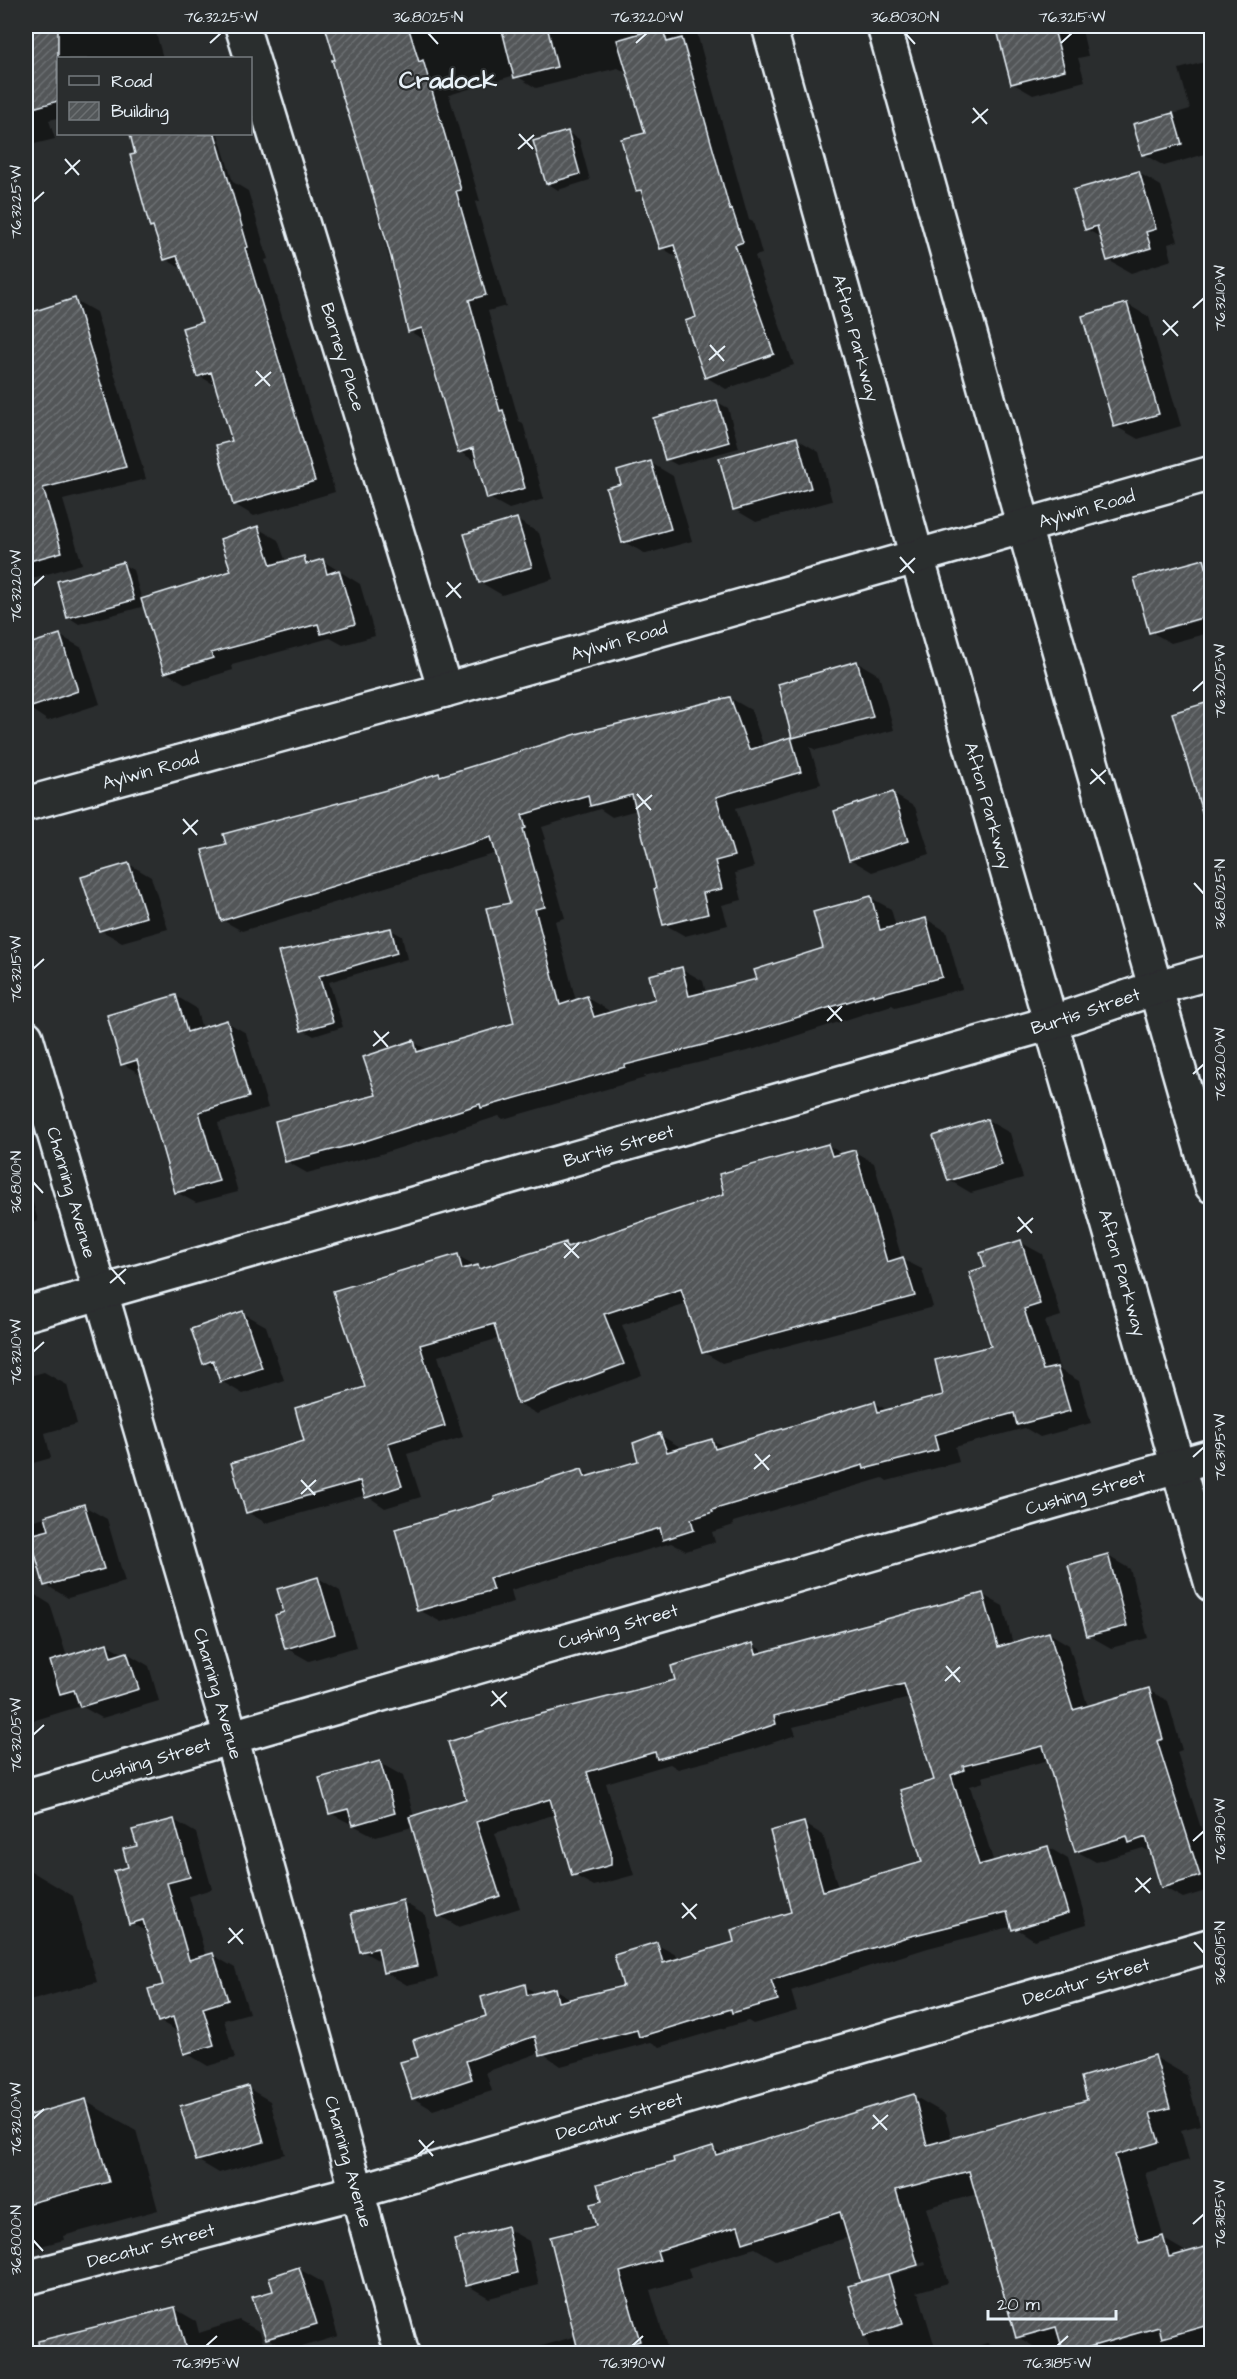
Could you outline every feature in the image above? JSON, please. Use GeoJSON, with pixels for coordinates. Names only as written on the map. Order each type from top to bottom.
{"type":"FeatureCollection","features":[{"type":"Feature","properties":{"kind":"street","name":"Barney Place"},"geometry":{"type":"LineString","coordinates":[[242,26],[251,57]]}},
{"type":"Feature","properties":{"kind":"street","name":"Afton Parkway"},"geometry":{"type":"LineString","coordinates":[[769,26],[917,557],[1212,1585]]}},
{"type":"Feature","properties":{"kind":"street"},"geometry":{"type":"LineString","coordinates":[[884,26],[1212,1186]]}},
{"type":"Feature","properties":{"kind":"street","name":"Barney Place"},"geometry":{"type":"LineString","coordinates":[[252,59],[445,690]]}},
{"type":"Feature","properties":{"kind":"street","name":"Aylwin Road"},"geometry":{"type":"LineString","coordinates":[[26,804],[445,690],[1212,473]]}},
{"type":"Feature","properties":{"kind":"street","name":"Burtis Street"},"geometry":{"type":"LineString","coordinates":[[26,1314],[1051,1023],[1155,988],[1212,972]]}},
{"type":"Feature","properties":{"kind":"street","name":"Channing Avenue"},"geometry":{"type":"LineString","coordinates":[[26,1037],[231,1737],[402,2354]]}},
{"type":"Feature","properties":{"kind":"street","name":"Cushing Street"},"geometry":{"type":"LineString","coordinates":[[26,1796],[1212,1456]]}},
{"type":"Feature","properties":{"kind":"street","name":"Decatur Street"},"geometry":{"type":"LineString","coordinates":[[26,2278],[356,2192],[1212,1945]]}},
{"type":"Feature","properties":{"kind":"building"},"geometry":{"type":"Polygon","coordinates":[[[26,26],[58,26],[57,101],[26,110],[26,26]]]}},
{"type":"Feature","properties":{"kind":"building"},"geometry":{"type":"Polygon","coordinates":[[[325,26],[408,26],[419,62],[423,60],[461,190],[456,191],[486,295],[469,300],[500,411],[503,410],[525,488],[487,499],[473,448],[458,453],[422,328],[408,332],[391,257],[332,60],[335,60],[325,26]]]}},
{"type":"Feature","properties":{"kind":"building"},"geometry":{"type":"Polygon","coordinates":[[[501,26],[547,26],[557,67],[514,78],[501,26]]]}},
{"type":"Feature","properties":{"kind":"building"},"geometry":{"type":"Polygon","coordinates":[[[1014,26],[1053,26],[1065,70],[1011,84],[997,30],[1014,26]]]}},
{"type":"Feature","properties":{"kind":"building"},"geometry":{"type":"Polygon","coordinates":[[[662,27],[667,42],[682,38],[730,210],[732,209],[743,242],[735,245],[774,354],[705,378],[685,321],[696,317],[674,245],[660,249],[641,190],[636,191],[621,139],[645,133],[617,40],[662,27]]]}},
{"type":"Feature","properties":{"kind":"building"},"geometry":{"type":"Polygon","coordinates":[[[1173,113],[1182,144],[1142,155],[1133,124],[1173,113]]]}},
{"type":"Feature","properties":{"kind":"building"},"geometry":{"type":"Polygon","coordinates":[[[568,131],[580,174],[546,184],[533,141],[568,131]]]}},
{"type":"Feature","properties":{"kind":"building"},"geometry":{"type":"Polygon","coordinates":[[[130,135],[215,135],[248,247],[245,248],[315,481],[233,505],[216,445],[232,441],[211,372],[197,377],[182,328],[202,322],[177,256],[164,260],[153,227],[150,228],[130,155],[135,154],[130,135]]]}},
{"type":"Feature","properties":{"kind":"building"},"geometry":{"type":"Polygon","coordinates":[[[1139,171],[1156,229],[1146,232],[1151,248],[1107,261],[1097,226],[1085,230],[1073,190],[1139,171]]]}},
{"type":"Feature","properties":{"kind":"building"},"geometry":{"type":"Polygon","coordinates":[[[75,298],[126,467],[43,488],[62,552],[26,562],[26,314],[75,298]]]}},
{"type":"Feature","properties":{"kind":"building"},"geometry":{"type":"Polygon","coordinates":[[[1127,303],[1159,414],[1114,427],[1082,316],[1127,303]]]}},
{"type":"Feature","properties":{"kind":"building"},"geometry":{"type":"Polygon","coordinates":[[[717,400],[729,442],[665,460],[653,418],[717,400]]]}},
{"type":"Feature","properties":{"kind":"building"},"geometry":{"type":"Polygon","coordinates":[[[797,437],[811,488],[733,510],[719,458],[797,437]]]}},
{"type":"Feature","properties":{"kind":"building"},"geometry":{"type":"Polygon","coordinates":[[[651,461],[671,529],[622,543],[606,488],[621,484],[617,471],[651,461]]]}},
{"type":"Feature","properties":{"kind":"building"},"geometry":{"type":"Polygon","coordinates":[[[517,518],[532,567],[479,583],[464,534],[517,518]]]}},
{"type":"Feature","properties":{"kind":"building"},"geometry":{"type":"Polygon","coordinates":[[[258,526],[271,565],[304,556],[306,564],[323,559],[327,574],[339,570],[355,624],[321,634],[318,624],[211,653],[213,658],[164,673],[141,599],[231,571],[220,539],[258,526]]]}},
{"type":"Feature","properties":{"kind":"building"},"geometry":{"type":"Polygon","coordinates":[[[1204,559],[1212,588],[1212,615],[1149,633],[1134,578],[1204,559]]]}},
{"type":"Feature","properties":{"kind":"building"},"geometry":{"type":"Polygon","coordinates":[[[123,562],[134,600],[67,618],[57,581],[123,562]]]}},
{"type":"Feature","properties":{"kind":"building"},"geometry":{"type":"Polygon","coordinates":[[[60,634],[78,691],[26,709],[26,645],[60,634]]]}},
{"type":"Feature","properties":{"kind":"building"},"geometry":{"type":"Polygon","coordinates":[[[857,661],[873,717],[792,738],[778,684],[857,661]]]}},
{"type":"Feature","properties":{"kind":"building"},"geometry":{"type":"Polygon","coordinates":[[[730,697],[749,750],[791,737],[801,772],[716,797],[734,856],[715,861],[722,889],[703,893],[708,914],[663,925],[632,795],[590,806],[588,795],[522,815],[526,828],[523,829],[545,907],[535,909],[560,1005],[587,996],[594,1017],[655,999],[649,975],[682,967],[689,996],[757,979],[754,970],[823,948],[813,912],[871,896],[880,930],[926,918],[942,977],[873,996],[873,994],[734,1037],[625,1065],[625,1067],[481,1108],[480,1104],[359,1143],[285,1162],[275,1121],[376,1095],[363,1057],[414,1040],[417,1052],[514,1023],[486,908],[510,903],[491,837],[221,921],[202,850],[226,844],[223,834],[390,789],[439,773],[440,776],[580,733],[730,697]]]}},
{"type":"Feature","properties":{"kind":"building"},"geometry":{"type":"Polygon","coordinates":[[[1212,701],[1212,814],[1203,815],[1172,713],[1212,701]]]}},
{"type":"Feature","properties":{"kind":"building"},"geometry":{"type":"Polygon","coordinates":[[[893,792],[908,841],[849,860],[834,811],[893,792]]]}},
{"type":"Feature","properties":{"kind":"building"},"geometry":{"type":"Polygon","coordinates":[[[129,863],[146,917],[99,931],[81,877],[129,863]]]}},
{"type":"Feature","properties":{"kind":"building"},"geometry":{"type":"Polygon","coordinates":[[[391,928],[397,953],[319,976],[333,1022],[301,1031],[278,952],[391,928]]]}},
{"type":"Feature","properties":{"kind":"building"},"geometry":{"type":"Polygon","coordinates":[[[176,995],[187,1032],[227,1020],[249,1097],[199,1112],[219,1181],[175,1193],[137,1060],[121,1065],[107,1015],[176,995]]]}},
{"type":"Feature","properties":{"kind":"building"},"geometry":{"type":"Polygon","coordinates":[[[987,1119],[1002,1165],[948,1181],[933,1136],[987,1119]]]}},
{"type":"Feature","properties":{"kind":"building"},"geometry":{"type":"Polygon","coordinates":[[[828,1144],[832,1156],[855,1150],[887,1262],[903,1257],[915,1296],[702,1353],[681,1289],[604,1314],[624,1364],[517,1404],[494,1324],[420,1345],[445,1426],[388,1443],[402,1486],[365,1498],[360,1481],[246,1513],[231,1463],[304,1441],[295,1408],[365,1387],[333,1291],[458,1254],[462,1269],[478,1265],[479,1269],[566,1242],[567,1247],[724,1194],[719,1174],[828,1144]]]}},
{"type":"Feature","properties":{"kind":"building"},"geometry":{"type":"Polygon","coordinates":[[[1021,1240],[1040,1304],[1024,1309],[1043,1370],[1057,1367],[1070,1411],[1017,1425],[1014,1413],[934,1435],[938,1450],[864,1469],[863,1465],[712,1510],[713,1512],[691,1519],[694,1530],[663,1540],[660,1528],[489,1578],[493,1590],[417,1611],[395,1529],[495,1500],[494,1497],[582,1469],[585,1477],[638,1461],[633,1443],[660,1433],[667,1452],[712,1439],[715,1449],[875,1401],[878,1412],[943,1395],[935,1360],[991,1346],[969,1272],[985,1267],[980,1253],[1021,1240]]]}},
{"type":"Feature","properties":{"kind":"building"},"geometry":{"type":"Polygon","coordinates":[[[243,1311],[262,1368],[220,1382],[213,1360],[203,1364],[191,1329],[243,1311]]]}},
{"type":"Feature","properties":{"kind":"building"},"geometry":{"type":"Polygon","coordinates":[[[84,1504],[104,1569],[44,1586],[30,1535],[49,1530],[45,1516],[84,1504]]]}},
{"type":"Feature","properties":{"kind":"building"},"geometry":{"type":"Polygon","coordinates":[[[1108,1554],[1127,1626],[1087,1636],[1068,1565],[1108,1554]]]}},
{"type":"Feature","properties":{"kind":"building"},"geometry":{"type":"Polygon","coordinates":[[[318,1577],[335,1634],[285,1649],[275,1615],[284,1612],[277,1589],[318,1577]]]}},
{"type":"Feature","properties":{"kind":"building"},"geometry":{"type":"Polygon","coordinates":[[[983,1593],[998,1647],[1049,1632],[1073,1710],[1149,1688],[1163,1739],[1157,1741],[1200,1876],[1161,1888],[1146,1837],[1129,1843],[1127,1836],[1075,1852],[1043,1746],[963,1766],[964,1770],[951,1775],[979,1865],[1048,1846],[1068,1913],[1012,1930],[1007,1912],[907,1937],[771,1980],[778,2000],[732,2013],[731,2009],[639,2037],[637,2030],[540,2055],[535,2036],[466,2061],[472,2079],[412,2099],[400,2062],[418,2057],[413,2040],[486,2016],[481,1997],[525,1984],[527,1995],[555,1988],[558,2002],[623,1986],[614,1955],[657,1942],[663,1963],[734,1942],[731,1930],[791,1912],[770,1831],[804,1822],[823,1891],[922,1862],[900,1790],[934,1780],[904,1684],[774,1716],[776,1724],[723,1742],[657,1759],[655,1752],[587,1772],[611,1851],[611,1865],[572,1876],[550,1799],[476,1822],[500,1896],[438,1917],[409,1817],[466,1799],[448,1742],[525,1718],[675,1680],[671,1666],[753,1643],[756,1654],[983,1593]]]}},
{"type":"Feature","properties":{"kind":"building"},"geometry":{"type":"Polygon","coordinates":[[[107,1643],[111,1657],[127,1652],[139,1689],[80,1707],[74,1690],[60,1694],[50,1661],[107,1643]]]}},
{"type":"Feature","properties":{"kind":"building"},"geometry":{"type":"Polygon","coordinates":[[[380,1761],[395,1813],[353,1825],[348,1809],[329,1814],[319,1778],[380,1761]]]}},
{"type":"Feature","properties":{"kind":"building"},"geometry":{"type":"Polygon","coordinates":[[[174,1819],[190,1877],[167,1883],[189,1960],[213,1953],[228,2000],[203,2008],[214,2045],[184,2054],[173,2017],[158,2022],[148,1989],[163,1985],[143,1920],[129,1924],[114,1871],[128,1867],[123,1849],[137,1846],[132,1830],[174,1819]]]}},
{"type":"Feature","properties":{"kind":"building"},"geometry":{"type":"Polygon","coordinates":[[[403,1900],[417,1966],[383,1973],[378,1948],[360,1952],[351,1913],[403,1900]]]}},
{"type":"Feature","properties":{"kind":"building"},"geometry":{"type":"Polygon","coordinates":[[[1155,2055],[1170,2108],[1150,2113],[1159,2142],[1115,2155],[1139,2243],[1163,2236],[1169,2257],[1212,2245],[1212,2324],[1162,2338],[1159,2327],[1065,2354],[1056,2327],[1016,2338],[969,2171],[896,2190],[918,2265],[861,2282],[840,2212],[743,2243],[738,2226],[657,2251],[660,2260],[620,2272],[640,2341],[597,2354],[579,2354],[550,2237],[596,2226],[590,2204],[602,2201],[597,2184],[674,2162],[673,2158],[713,2146],[716,2155],[914,2094],[927,2145],[1087,2100],[1081,2077],[1155,2055]]]}},
{"type":"Feature","properties":{"kind":"building"},"geometry":{"type":"Polygon","coordinates":[[[248,2086],[264,2142],[196,2161],[180,2106],[248,2086]]]}},
{"type":"Feature","properties":{"kind":"building"},"geometry":{"type":"Polygon","coordinates":[[[86,2099],[109,2182],[26,2204],[26,2116],[86,2099]]]}},
{"type":"Feature","properties":{"kind":"building"},"geometry":{"type":"Polygon","coordinates":[[[507,2226],[517,2273],[466,2286],[454,2240],[507,2226]]]}},
{"type":"Feature","properties":{"kind":"building"},"geometry":{"type":"Polygon","coordinates":[[[299,2267],[317,2324],[266,2339],[252,2297],[273,2291],[269,2277],[299,2267]]]}},
{"type":"Feature","properties":{"kind":"building"},"geometry":{"type":"Polygon","coordinates":[[[888,2274],[903,2324],[864,2336],[848,2286],[888,2274]]]}},
{"type":"Feature","properties":{"kind":"building"},"geometry":{"type":"Polygon","coordinates":[[[175,2307],[187,2354],[40,2354],[38,2341],[175,2307]]]}},
{"type":"Feature","properties":{"kind":"district","name":"Cradock"},"geometry":{"type":"Point","coordinates":[448,81]}}]}
